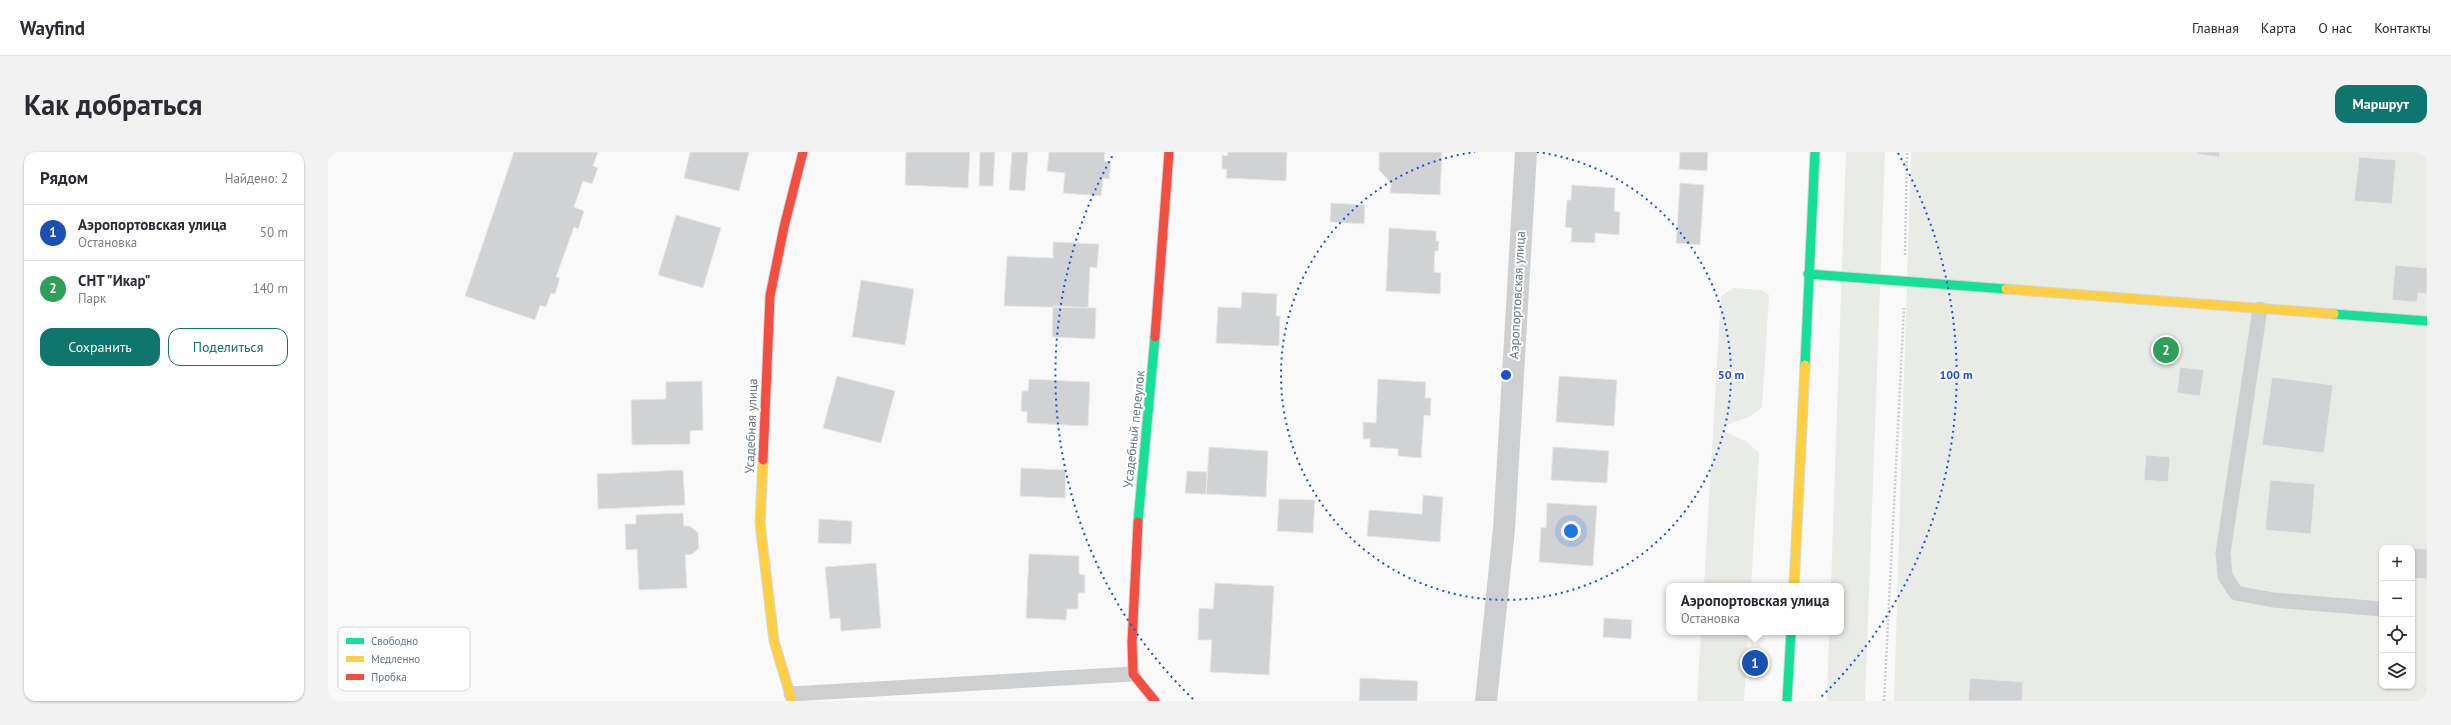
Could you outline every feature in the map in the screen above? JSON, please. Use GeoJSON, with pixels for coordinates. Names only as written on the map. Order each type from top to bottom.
{"type":"FeatureCollection","features":[{"type":"Feature","properties":{"kind":"street","name":"Усадебная улица"},"geometry":{"type":"LineString","coordinates":[[792,698],[774,641],[760,523],[770,296],[784,227],[803,152]]}},
{"type":"Feature","properties":{"kind":"street","name":"Усадебный переулок"},"geometry":{"type":"LineString","coordinates":[[1133,674],[1132,642],[1140,488],[1150,418],[1169,152]]}},
{"type":"Feature","properties":{"kind":"street","name":"Аэропортовская улица"},"geometry":{"type":"LineString","coordinates":[[1486,701],[1504,529],[1526,152]]}},
{"type":"Feature","properties":{"kind":"street"},"geometry":{"type":"LineString","coordinates":[[1794,583],[1815,152]]}},
{"type":"Feature","properties":{"kind":"street"},"geometry":{"type":"LineString","coordinates":[[1808,274],[1905,280],[2427,321]]}},
{"type":"Feature","properties":{"kind":"street"},"geometry":{"type":"LineString","coordinates":[[1787,701],[1791,635]]}},
{"type":"Feature","properties":{"kind":"street"},"geometry":{"type":"LineString","coordinates":[[1133,674],[1155,701]]}},
{"type":"Feature","properties":{"kind":"lane"},"geometry":{"type":"LineString","coordinates":[[2260,309],[2223,553],[2225,576],[2236,593],[2273,600],[2379,609]]}},
{"type":"Feature","properties":{"kind":"lane"},"geometry":{"type":"LineString","coordinates":[[792,698],[1133,674]]}},
{"type":"Feature","properties":{"kind":"path"},"geometry":{"type":"LineString","coordinates":[[1884,701],[1905,280],[1907,152]]}},
{"type":"Feature","properties":{"kind":"shaded area"},"geometry":{"type":"Polygon","coordinates":[[[1846,152],[1885,152],[1865,701],[1827,701],[1829,635],[1844,635],[1844,583],[1831,583],[1846,152]]]}},
{"type":"Feature","properties":{"kind":"shaded area"},"geometry":{"type":"Polygon","coordinates":[[[1911,152],[2427,152],[2427,701],[1894,701],[1911,152]]]}},
{"type":"Feature","properties":{"kind":"shaded area"},"geometry":{"type":"Polygon","coordinates":[[[1734,288],[1762,290],[1769,295],[1762,407],[1749,417],[1724,426],[1727,433],[1746,441],[1759,453],[1751,583],[1704,583],[1721,296],[1734,288]]]}},
{"type":"Feature","properties":{"kind":"shaded area"},"geometry":{"type":"Polygon","coordinates":[[[1701,635],[1748,635],[1744,701],[1697,701],[1701,635]]]}},
{"type":"Feature","properties":{"kind":"building"},"geometry":{"type":"Polygon","coordinates":[[[514,152],[598,152],[593,166],[598,168],[592,184],[583,181],[574,207],[584,211],[578,229],[574,227],[556,277],[560,278],[555,294],[551,293],[546,307],[540,305],[535,320],[465,296],[514,152]]]}},
{"type":"Feature","properties":{"kind":"building"},"geometry":{"type":"Polygon","coordinates":[[[690,152],[749,152],[739,191],[684,178],[690,152]]]}},
{"type":"Feature","properties":{"kind":"building"},"geometry":{"type":"Polygon","coordinates":[[[906,152],[970,152],[968,188],[905,185],[906,152]]]}},
{"type":"Feature","properties":{"kind":"building"},"geometry":{"type":"Polygon","coordinates":[[[980,152],[995,152],[993,186],[979,186],[980,152]]]}},
{"type":"Feature","properties":{"kind":"building"},"geometry":{"type":"Polygon","coordinates":[[[1012,152],[1028,152],[1025,191],[1009,190],[1012,152]]]}},
{"type":"Feature","properties":{"kind":"building"},"geometry":{"type":"Polygon","coordinates":[[[1049,152],[1105,152],[1104,161],[1111,162],[1109,179],[1103,178],[1101,196],[1063,193],[1065,173],[1047,171],[1049,152]]]}},
{"type":"Feature","properties":{"kind":"building"},"geometry":{"type":"Polygon","coordinates":[[[1228,152],[1287,152],[1286,181],[1226,178],[1227,169],[1222,169],[1222,155],[1227,156],[1228,152]]]}},
{"type":"Feature","properties":{"kind":"building"},"geometry":{"type":"Polygon","coordinates":[[[1379,152],[1442,152],[1440,195],[1390,193],[1391,183],[1379,170],[1379,152]]]}},
{"type":"Feature","properties":{"kind":"building"},"geometry":{"type":"Polygon","coordinates":[[[1680,152],[1708,152],[1707,171],[1679,169],[1680,152]]]}},
{"type":"Feature","properties":{"kind":"building"},"geometry":{"type":"Polygon","coordinates":[[[2198,152],[2220,152],[2219,157],[2197,154],[2198,152]]]}},
{"type":"Feature","properties":{"kind":"building"},"geometry":{"type":"Polygon","coordinates":[[[2359,157],[2396,160],[2392,204],[2354,201],[2359,157]]]}},
{"type":"Feature","properties":{"kind":"building"},"geometry":{"type":"Polygon","coordinates":[[[1680,183],[1704,185],[1700,245],[1676,243],[1680,183]]]}},
{"type":"Feature","properties":{"kind":"building"},"geometry":{"type":"Polygon","coordinates":[[[1572,185],[1615,188],[1614,211],[1620,212],[1619,235],[1595,233],[1595,243],[1571,242],[1572,228],[1565,227],[1567,200],[1571,200],[1572,185]]]}},
{"type":"Feature","properties":{"kind":"building"},"geometry":{"type":"Polygon","coordinates":[[[1331,203],[1365,205],[1364,224],[1330,222],[1331,203]]]}},
{"type":"Feature","properties":{"kind":"building"},"geometry":{"type":"Polygon","coordinates":[[[676,215],[721,228],[703,288],[658,275],[676,215]]]}},
{"type":"Feature","properties":{"kind":"building"},"geometry":{"type":"Polygon","coordinates":[[[1389,228],[1436,231],[1436,241],[1439,241],[1438,251],[1435,251],[1434,272],[1441,273],[1440,294],[1386,291],[1389,228]]]}},
{"type":"Feature","properties":{"kind":"building"},"geometry":{"type":"Polygon","coordinates":[[[1053,242],[1099,244],[1097,268],[1090,267],[1088,308],[1004,306],[1007,256],[1053,258],[1053,242]]]}},
{"type":"Feature","properties":{"kind":"building"},"geometry":{"type":"Polygon","coordinates":[[[2395,265],[2427,268],[2427,294],[2418,293],[2417,302],[2392,300],[2395,265]]]}},
{"type":"Feature","properties":{"kind":"building"},"geometry":{"type":"Polygon","coordinates":[[[861,280],[914,289],[905,345],[852,337],[861,280]]]}},
{"type":"Feature","properties":{"kind":"building"},"geometry":{"type":"Polygon","coordinates":[[[1242,292],[1277,294],[1276,316],[1280,316],[1279,346],[1216,343],[1218,307],[1241,308],[1242,292]]]}},
{"type":"Feature","properties":{"kind":"building"},"geometry":{"type":"Polygon","coordinates":[[[1053,306],[1096,308],[1095,339],[1052,337],[1053,306]]]}},
{"type":"Feature","properties":{"kind":"building"},"geometry":{"type":"Polygon","coordinates":[[[2180,367],[2204,370],[2200,396],[2177,393],[2180,367]]]}},
{"type":"Feature","properties":{"kind":"building"},"geometry":{"type":"Polygon","coordinates":[[[837,376],[895,391],[881,443],[823,428],[837,376]]]}},
{"type":"Feature","properties":{"kind":"building"},"geometry":{"type":"Polygon","coordinates":[[[1559,376],[1617,380],[1614,426],[1556,422],[1559,376]]]}},
{"type":"Feature","properties":{"kind":"building"},"geometry":{"type":"Polygon","coordinates":[[[2272,377],[2333,385],[2324,453],[2262,445],[2272,377]]]}},
{"type":"Feature","properties":{"kind":"building"},"geometry":{"type":"Polygon","coordinates":[[[1029,379],[1090,382],[1088,426],[1027,423],[1027,412],[1021,411],[1022,391],[1028,391],[1029,379]]]}},
{"type":"Feature","properties":{"kind":"building"},"geometry":{"type":"Polygon","coordinates":[[[1378,379],[1426,382],[1425,398],[1431,398],[1430,416],[1424,415],[1421,458],[1398,456],[1398,449],[1370,447],[1370,439],[1363,439],[1363,422],[1376,423],[1378,379]]]}},
{"type":"Feature","properties":{"kind":"building"},"geometry":{"type":"Polygon","coordinates":[[[702,381],[703,430],[690,431],[690,444],[632,445],[631,400],[666,399],[666,382],[702,381]]]}},
{"type":"Feature","properties":{"kind":"building"},"geometry":{"type":"Polygon","coordinates":[[[1209,447],[1268,451],[1266,497],[1206,494],[1209,447]]]}},
{"type":"Feature","properties":{"kind":"building"},"geometry":{"type":"Polygon","coordinates":[[[1553,447],[1609,451],[1607,483],[1551,480],[1553,447]]]}},
{"type":"Feature","properties":{"kind":"building"},"geometry":{"type":"Polygon","coordinates":[[[2146,455],[2170,457],[2168,482],[2144,480],[2146,455]]]}},
{"type":"Feature","properties":{"kind":"building"},"geometry":{"type":"Polygon","coordinates":[[[1021,468],[1066,470],[1065,498],[1020,496],[1021,468]]]}},
{"type":"Feature","properties":{"kind":"building"},"geometry":{"type":"Polygon","coordinates":[[[683,470],[685,505],[598,509],[597,474],[683,470]]]}},
{"type":"Feature","properties":{"kind":"building"},"geometry":{"type":"Polygon","coordinates":[[[1187,471],[1207,472],[1206,494],[1185,493],[1187,471]]]}},
{"type":"Feature","properties":{"kind":"building"},"geometry":{"type":"Polygon","coordinates":[[[2270,480],[2315,484],[2311,534],[2265,530],[2270,480]]]}},
{"type":"Feature","properties":{"kind":"building"},"geometry":{"type":"Polygon","coordinates":[[[1423,495],[1443,497],[1440,542],[1367,536],[1369,510],[1422,514],[1423,495]]]}},
{"type":"Feature","properties":{"kind":"building"},"geometry":{"type":"Polygon","coordinates":[[[1279,499],[1315,500],[1313,533],[1277,531],[1279,499]]]}},
{"type":"Feature","properties":{"kind":"building"},"geometry":{"type":"Polygon","coordinates":[[[1547,503],[1597,506],[1593,566],[1539,562],[1541,527],[1546,528],[1547,503]]]}},
{"type":"Feature","properties":{"kind":"building"},"geometry":{"type":"Polygon","coordinates":[[[683,513],[684,526],[690,526],[698,533],[699,548],[692,554],[685,555],[687,588],[639,590],[637,549],[626,550],[625,524],[636,524],[636,515],[683,513]]]}},
{"type":"Feature","properties":{"kind":"building"},"geometry":{"type":"Polygon","coordinates":[[[819,519],[852,521],[851,544],[818,543],[819,519]]]}},
{"type":"Feature","properties":{"kind":"building"},"geometry":{"type":"Polygon","coordinates":[[[2415,548],[2427,549],[2427,579],[2415,578],[2415,548]]]}},
{"type":"Feature","properties":{"kind":"building"},"geometry":{"type":"Polygon","coordinates":[[[1029,554],[1079,556],[1079,574],[1085,575],[1085,593],[1078,593],[1078,609],[1067,609],[1066,620],[1026,618],[1029,554]]]}},
{"type":"Feature","properties":{"kind":"building"},"geometry":{"type":"Polygon","coordinates":[[[876,563],[881,628],[841,631],[840,618],[830,619],[825,567],[876,563]]]}},
{"type":"Feature","properties":{"kind":"building"},"geometry":{"type":"Polygon","coordinates":[[[1215,583],[1274,586],[1269,675],[1210,672],[1212,640],[1198,640],[1199,608],[1213,609],[1215,583]]]}},
{"type":"Feature","properties":{"kind":"building"},"geometry":{"type":"Polygon","coordinates":[[[1604,618],[1632,620],[1631,639],[1603,637],[1604,618]]]}},
{"type":"Feature","properties":{"kind":"building"},"geometry":{"type":"Polygon","coordinates":[[[1360,678],[1418,681],[1417,701],[1359,701],[1360,678]]]}},
{"type":"Feature","properties":{"kind":"building"},"geometry":{"type":"Polygon","coordinates":[[[1970,678],[2023,682],[2022,701],[1968,701],[1970,678]]]}},
{"type":"Feature","properties":{"kind":"traffic: fast"},"geometry":{"type":"LineString","coordinates":[[1805,365],[1815,152]]}},
{"type":"Feature","properties":{"kind":"traffic: fast"},"geometry":{"type":"LineString","coordinates":[[1808,274],[2006,289]]}},
{"type":"Feature","properties":{"kind":"traffic: fast"},"geometry":{"type":"LineString","coordinates":[[2334,314],[2427,321]]}},
{"type":"Feature","properties":{"kind":"traffic: fast"},"geometry":{"type":"LineString","coordinates":[[1138,522],[1155,337]]}},
{"type":"Feature","properties":{"kind":"traffic: fast"},"geometry":{"type":"LineString","coordinates":[[1787,701],[1791,635]]}},
{"type":"Feature","properties":{"kind":"traffic: slow"},"geometry":{"type":"LineString","coordinates":[[2006,289],[2334,314]]}},
{"type":"Feature","properties":{"kind":"traffic: slow"},"geometry":{"type":"LineString","coordinates":[[1794,583],[1805,365]]}},
{"type":"Feature","properties":{"kind":"traffic: slow"},"geometry":{"type":"LineString","coordinates":[[763,460],[760,523],[774,641],[792,701]]}},
{"type":"Feature","properties":{"kind":"traffic: jam"},"geometry":{"type":"LineString","coordinates":[[763,460],[770,296],[784,227],[803,152]]}},
{"type":"Feature","properties":{"kind":"traffic: jam"},"geometry":{"type":"LineString","coordinates":[[1155,337],[1169,152]]}},
{"type":"Feature","properties":{"kind":"traffic: jam"},"geometry":{"type":"LineString","coordinates":[[1138,522],[1132,642],[1133,674],[1155,701]]}},
{"type":"Feature","properties":{"kind":"place","name":"СНТ \"Икар\""},"geometry":{"type":"Point","coordinates":[2166,350]}},
{"type":"Feature","properties":{"kind":"place","name":"Аэропортовская улица"},"geometry":{"type":"Point","coordinates":[1755,663]}}]}
